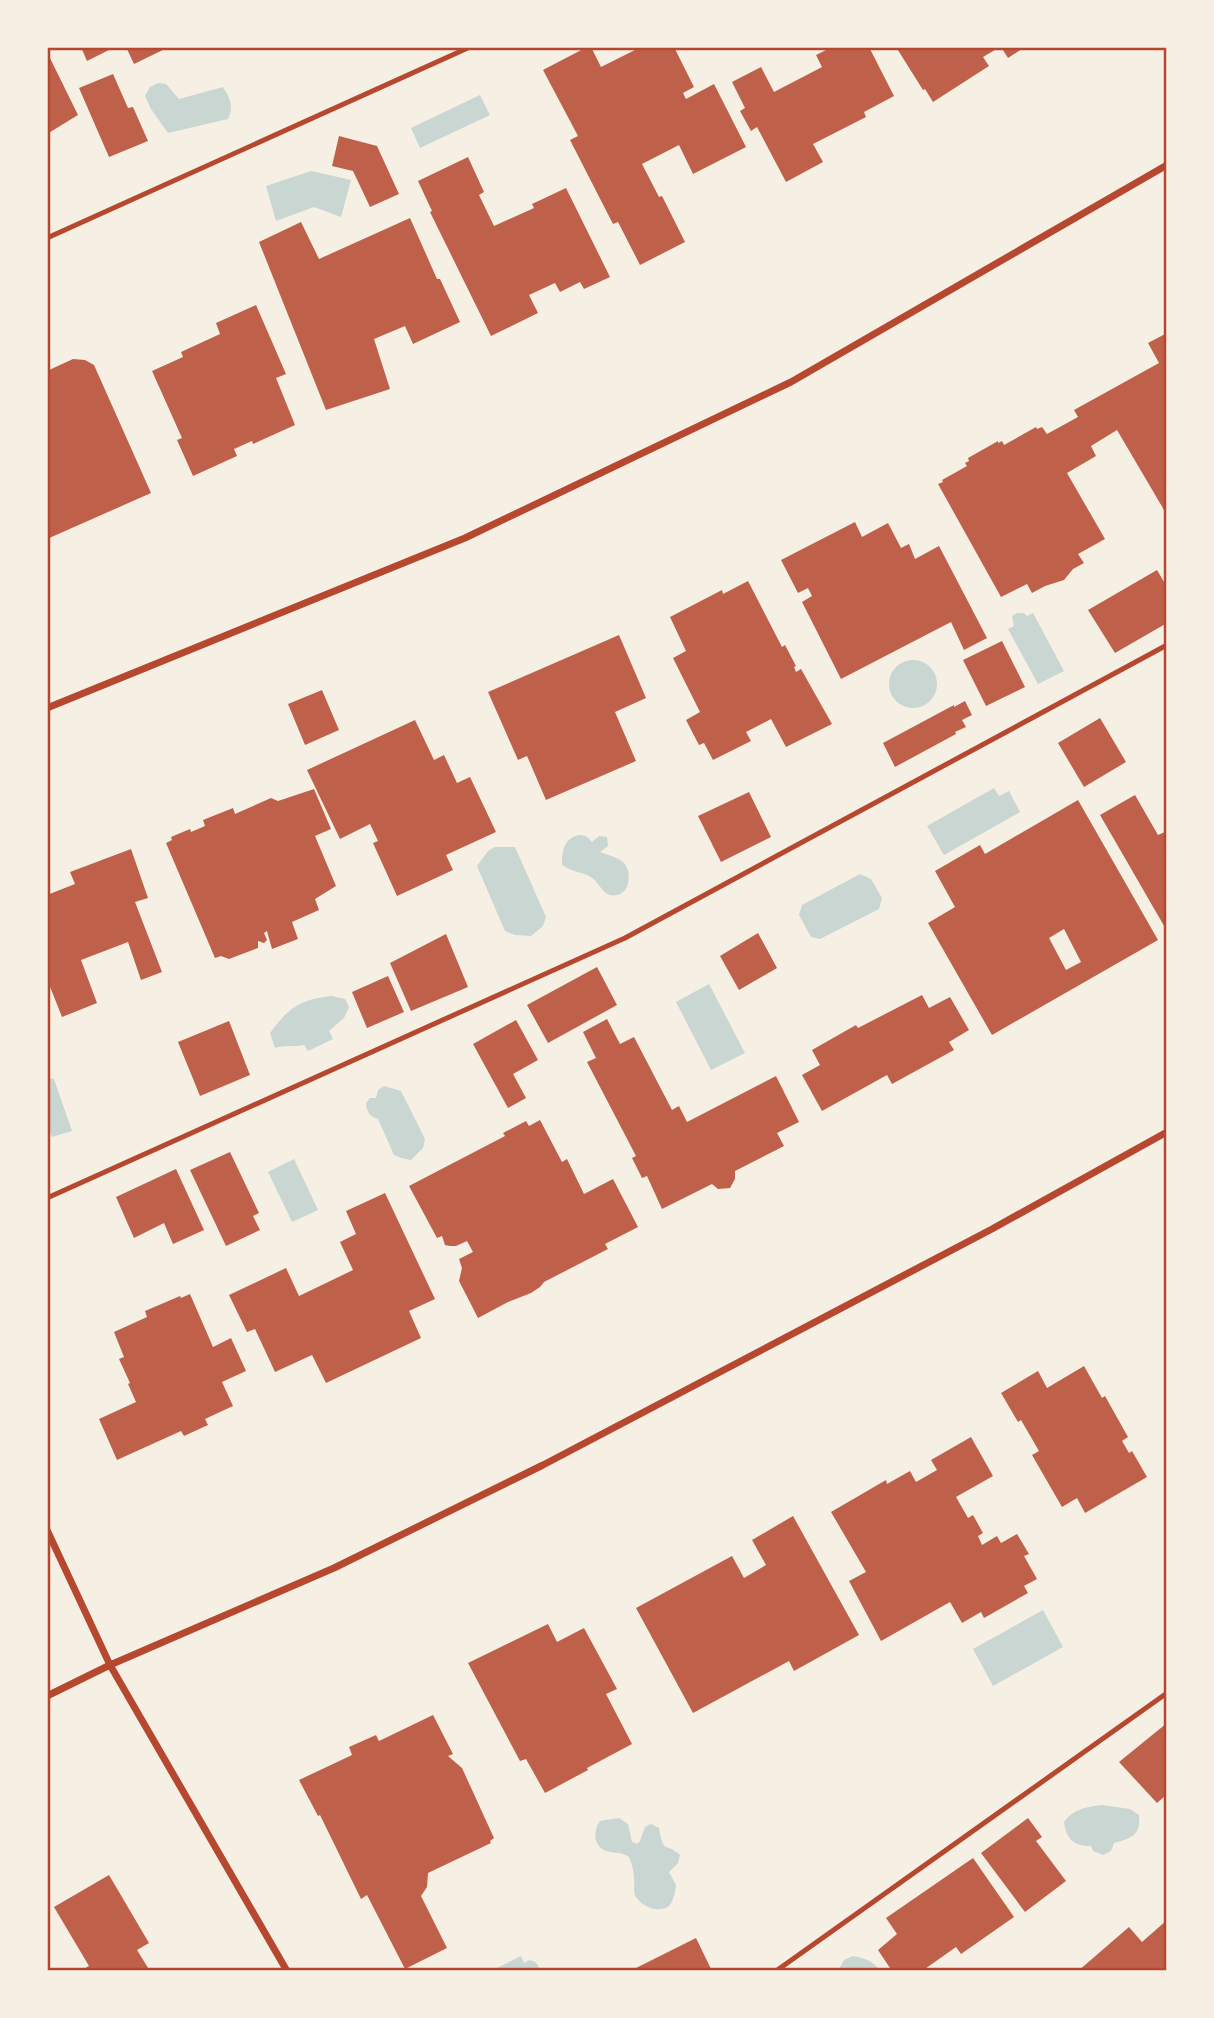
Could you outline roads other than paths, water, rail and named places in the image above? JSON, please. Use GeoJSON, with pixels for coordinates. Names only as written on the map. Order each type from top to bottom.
{"type":"FeatureCollection","features":[{"type":"Feature","properties":{"kind":"street"},"geometry":{"type":"LineString","coordinates":[[47,708],[465,538],[791,382],[1167,165]]}},
{"type":"Feature","properties":{"kind":"street"},"geometry":{"type":"LineString","coordinates":[[47,1696],[110,1665],[334,1567],[543,1465],[979,1236],[1167,1132]]}},
{"type":"Feature","properties":{"kind":"street"},"geometry":{"type":"LineString","coordinates":[[47,1530],[110,1665],[287,1971]]}},
{"type":"Feature","properties":{"kind":"lane"},"geometry":{"type":"LineString","coordinates":[[47,238],[470,47]]}},
{"type":"Feature","properties":{"kind":"lane"},"geometry":{"type":"LineString","coordinates":[[47,1198],[625,938],[1167,645]]}},
{"type":"Feature","properties":{"kind":"lane"},"geometry":{"type":"LineString","coordinates":[[776,1971],[1167,1693]]}}]}
